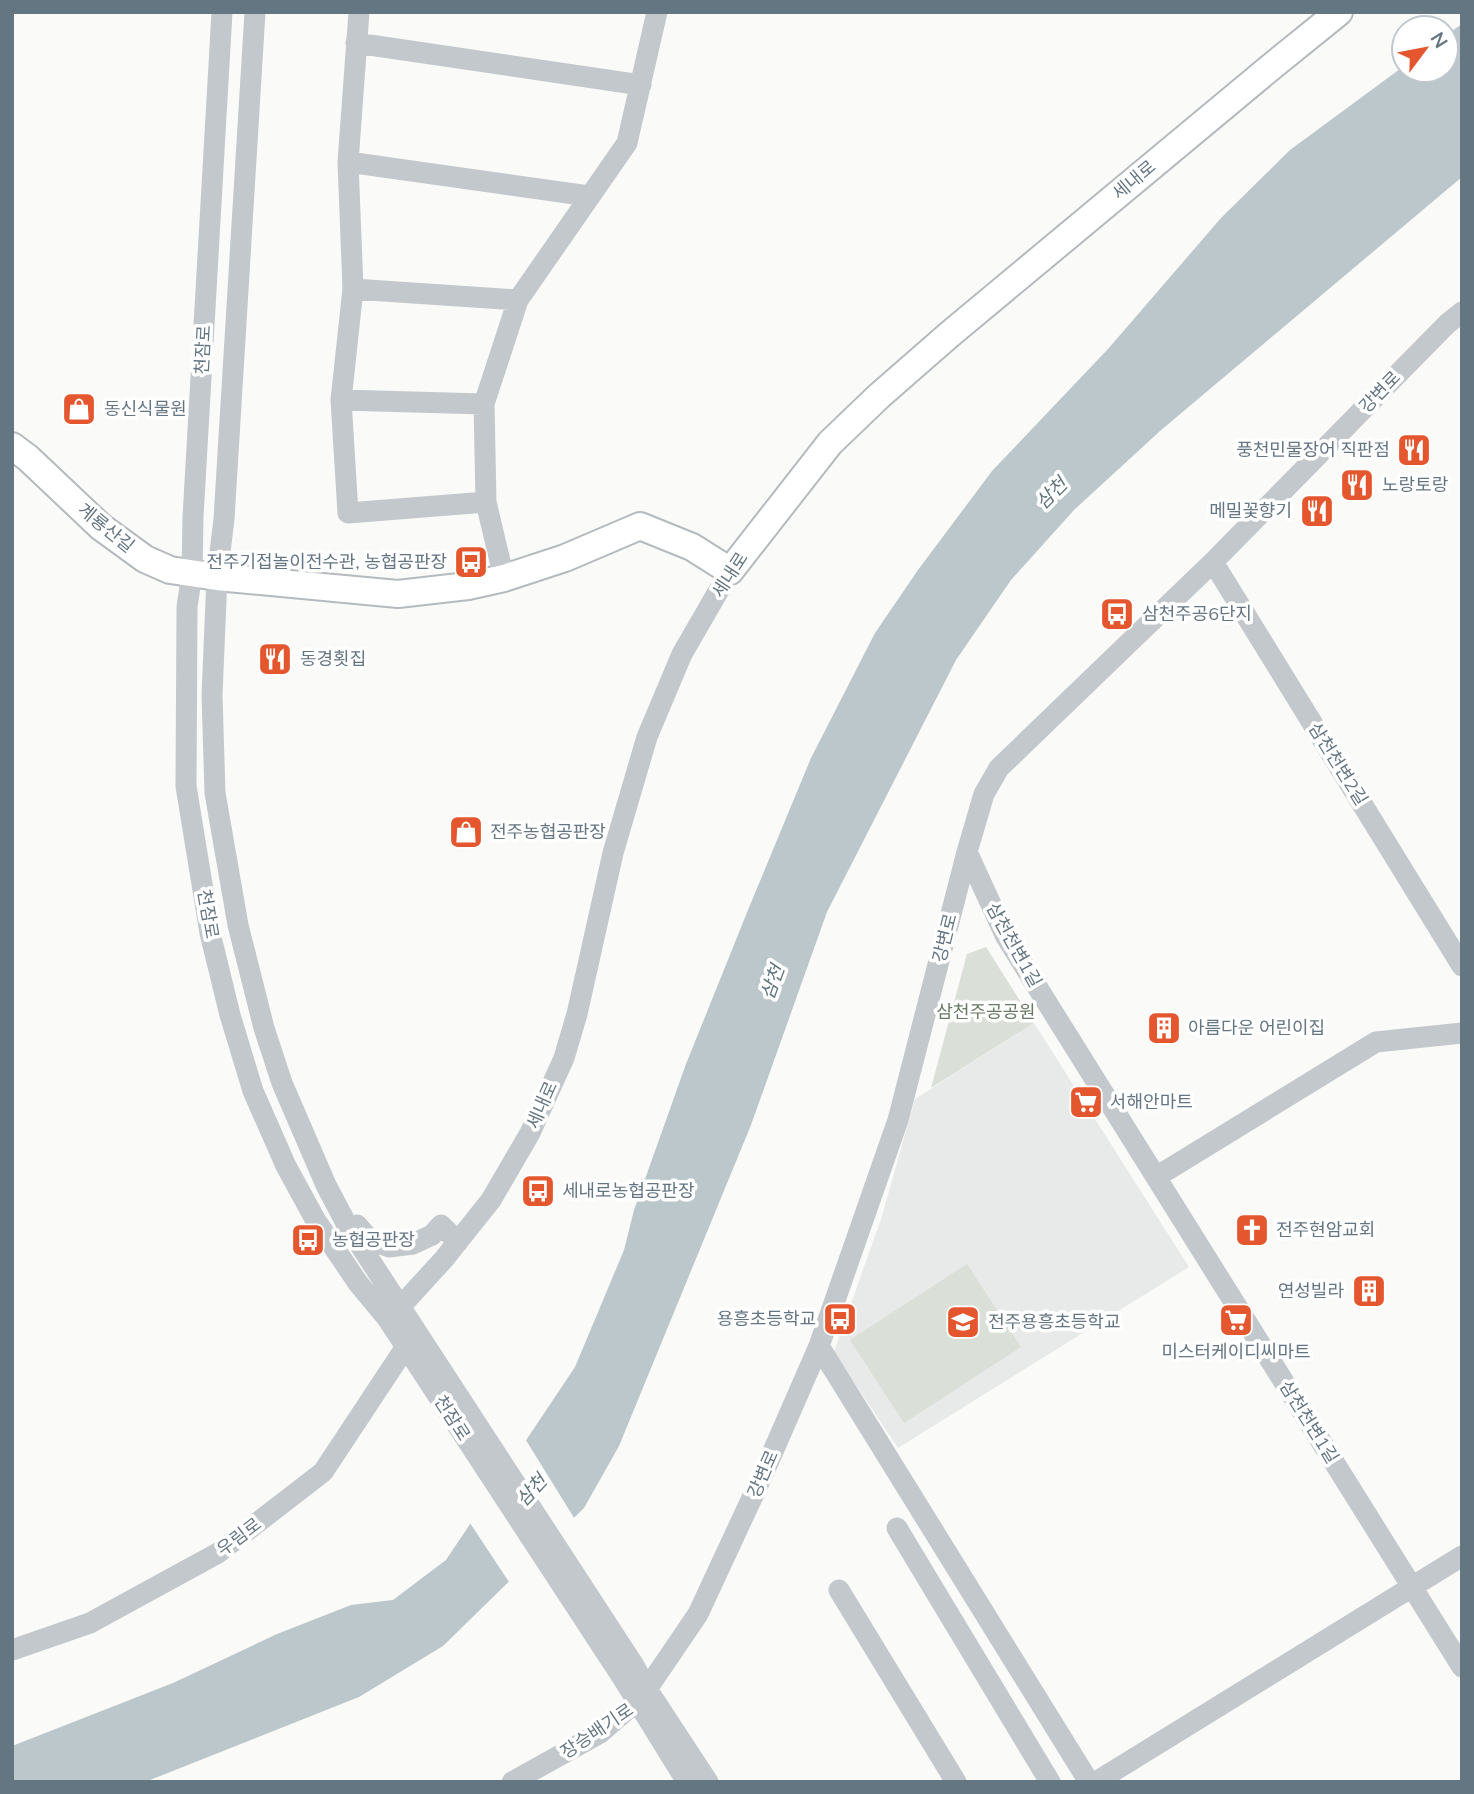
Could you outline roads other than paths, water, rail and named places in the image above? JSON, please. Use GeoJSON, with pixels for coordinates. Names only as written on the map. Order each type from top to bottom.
{"type":"FeatureCollection","features":[{"type":"Feature","properties":{"kind":"main road","name":"세내로"},"geometry":{"type":"LineString","coordinates":[[730,571],[830,443],[879,396],[1339,12]]}},
{"type":"Feature","properties":{"kind":"main road","name":"계룡산길"},"geometry":{"type":"LineString","coordinates":[[12,446],[101,527],[145,559],[170,570],[205,575]]}},
{"type":"Feature","properties":{"kind":"main road"},"geometry":{"type":"LineString","coordinates":[[205,575],[398,594],[468,586],[504,578],[565,558],[640,526],[692,547],[730,571]]}},
{"type":"Feature","properties":{"kind":"street","name":"천잠로"},"geometry":{"type":"LineString","coordinates":[[222,12],[193,517],[205,575],[215,793],[238,925],[264,1028],[282,1083],[326,1185],[413,1349],[628,1670],[642,1695]]}},
{"type":"Feature","properties":{"kind":"street","name":"천잠로"},"geometry":{"type":"LineString","coordinates":[[256,12],[227,482],[205,575],[187,607],[186,786],[210,933],[253,1091],[302,1197],[358,1283],[394,1312]]}},
{"type":"Feature","properties":{"kind":"street"},"geometry":{"type":"LineString","coordinates":[[359,12],[348,162],[353,289],[341,400],[348,513],[486,502]]}},
{"type":"Feature","properties":{"kind":"street"},"geometry":{"type":"LineString","coordinates":[[504,578],[486,502],[484,404],[518,300],[627,143],[657,12]]}},
{"type":"Feature","properties":{"kind":"street"},"geometry":{"type":"LineString","coordinates":[[356,43],[641,85]]}},
{"type":"Feature","properties":{"kind":"street"},"geometry":{"type":"LineString","coordinates":[[348,162],[589,196]]}},
{"type":"Feature","properties":{"kind":"street"},"geometry":{"type":"LineString","coordinates":[[353,289],[518,300]]}},
{"type":"Feature","properties":{"kind":"street","name":"강변로"},"geometry":{"type":"LineString","coordinates":[[642,1695],[698,1614],[764,1472],[818,1346],[898,1120],[967,852],[984,794],[999,768],[1213,562],[1447,324],[1462,312]]}},
{"type":"Feature","properties":{"kind":"street"},"geometry":{"type":"LineString","coordinates":[[341,400],[484,404]]}},
{"type":"Feature","properties":{"kind":"street","name":"삼천천변2길"},"geometry":{"type":"LineString","coordinates":[[1213,562],[1462,966]]}},
{"type":"Feature","properties":{"kind":"street","name":"세내로"},"geometry":{"type":"LineString","coordinates":[[394,1312],[458,1242],[491,1200],[530,1133],[564,1058],[577,1014],[612,853],[647,737],[682,654],[730,571]]}},
{"type":"Feature","properties":{"kind":"street","name":"삼천천변1길"},"geometry":{"type":"LineString","coordinates":[[967,852],[1006,937],[1462,1667]]}},
{"type":"Feature","properties":{"kind":"street"},"geometry":{"type":"LineString","coordinates":[[1156,1177],[1376,1041],[1462,1033]]}},
{"type":"Feature","properties":{"kind":"street"},"geometry":{"type":"LineString","coordinates":[[347,1225],[355,1222],[370,1240],[389,1247],[413,1244],[432,1236],[441,1225],[458,1242]]}},
{"type":"Feature","properties":{"kind":"street"},"geometry":{"type":"LineString","coordinates":[[818,1346],[1089,1782]]}},
{"type":"Feature","properties":{"kind":"street","name":"우림로"},"geometry":{"type":"LineString","coordinates":[[12,1650],[90,1623],[218,1553],[323,1472],[413,1349]]}},
{"type":"Feature","properties":{"kind":"street"},"geometry":{"type":"LineString","coordinates":[[897,1528],[1050,1782]]}},
{"type":"Feature","properties":{"kind":"street"},"geometry":{"type":"LineString","coordinates":[[1096,1782],[1462,1556]]}},
{"type":"Feature","properties":{"kind":"street"},"geometry":{"type":"LineString","coordinates":[[839,1590],[956,1782]]}},
{"type":"Feature","properties":{"kind":"street","name":"장승배기로"},"geometry":{"type":"LineString","coordinates":[[512,1782],[600,1733],[642,1695]]}},
{"type":"Feature","properties":{"kind":"street","name":"장승배기로"},"geometry":{"type":"LineString","coordinates":[[642,1695],[687,1782]]}},
{"type":"Feature","properties":{"kind":"street","name":"장승배기로"},"geometry":{"type":"LineString","coordinates":[[642,1695],[708,1782]]}},
{"type":"Feature","properties":{"kind":"water","name":"삼천"},"geometry":{"type":"Polygon","coordinates":[[[1462,24],[1462,177],[1160,431],[1074,510],[1011,580],[956,660],[827,912],[751,1125],[619,1446],[584,1508],[443,1646],[359,1697],[145,1782],[12,1782],[12,1746],[173,1683],[277,1634],[351,1605],[393,1600],[446,1560],[575,1367],[624,1250],[634,1210],[686,1064],[748,910],[811,758],[875,633],[992,471],[1108,349],[1221,218],[1290,150],[1390,76],[1390,84],[1460,84],[1462,24]]]}},
{"type":"Feature","properties":{"kind":"place","name":"동신식물원"},"geometry":{"type":"Point","coordinates":[79,409]}},
{"type":"Feature","properties":{"kind":"place","name":"풍천민물장어 직판점"},"geometry":{"type":"Point","coordinates":[1414,450]}},
{"type":"Feature","properties":{"kind":"place","name":"노랑토랑"},"geometry":{"type":"Point","coordinates":[1357,485]}},
{"type":"Feature","properties":{"kind":"place","name":"메밀꽃향기"},"geometry":{"type":"Point","coordinates":[1317,511]}},
{"type":"Feature","properties":{"kind":"place","name":"전주기접놀이전수관, 농협공판장"},"geometry":{"type":"Point","coordinates":[471,562]}},
{"type":"Feature","properties":{"kind":"place","name":"삼천주공6단지"},"geometry":{"type":"Point","coordinates":[1117,614]}},
{"type":"Feature","properties":{"kind":"place","name":"동경횟집"},"geometry":{"type":"Point","coordinates":[275,659]}},
{"type":"Feature","properties":{"kind":"place","name":"전주농협공판장"},"geometry":{"type":"Point","coordinates":[466,832]}},
{"type":"Feature","properties":{"kind":"place","name":"아름다운 어린이집"},"geometry":{"type":"Point","coordinates":[1164,1028]}},
{"type":"Feature","properties":{"kind":"place","name":"서해안마트"},"geometry":{"type":"Point","coordinates":[1086,1102]}},
{"type":"Feature","properties":{"kind":"place","name":"세내로농협공판장"},"geometry":{"type":"Point","coordinates":[538,1191]}},
{"type":"Feature","properties":{"kind":"place","name":"전주현암교회"},"geometry":{"type":"Point","coordinates":[1252,1230]}},
{"type":"Feature","properties":{"kind":"place","name":"농협공판장"},"geometry":{"type":"Point","coordinates":[308,1240]}},
{"type":"Feature","properties":{"kind":"place","name":"연성빌라"},"geometry":{"type":"Point","coordinates":[1369,1291]}},
{"type":"Feature","properties":{"kind":"place","name":"용흥초등학교"},"geometry":{"type":"Point","coordinates":[840,1319]}},
{"type":"Feature","properties":{"kind":"place","name":"미스터케이디씨마트"},"geometry":{"type":"Point","coordinates":[1236,1320]}},
{"type":"Feature","properties":{"kind":"place","name":"전주용흥초등학교"},"geometry":{"type":"Point","coordinates":[963,1322]}},
{"type":"Feature","properties":{"kind":"park label","name":"삼천주공공원"},"geometry":{"type":"Point","coordinates":[986,1012]}}]}
